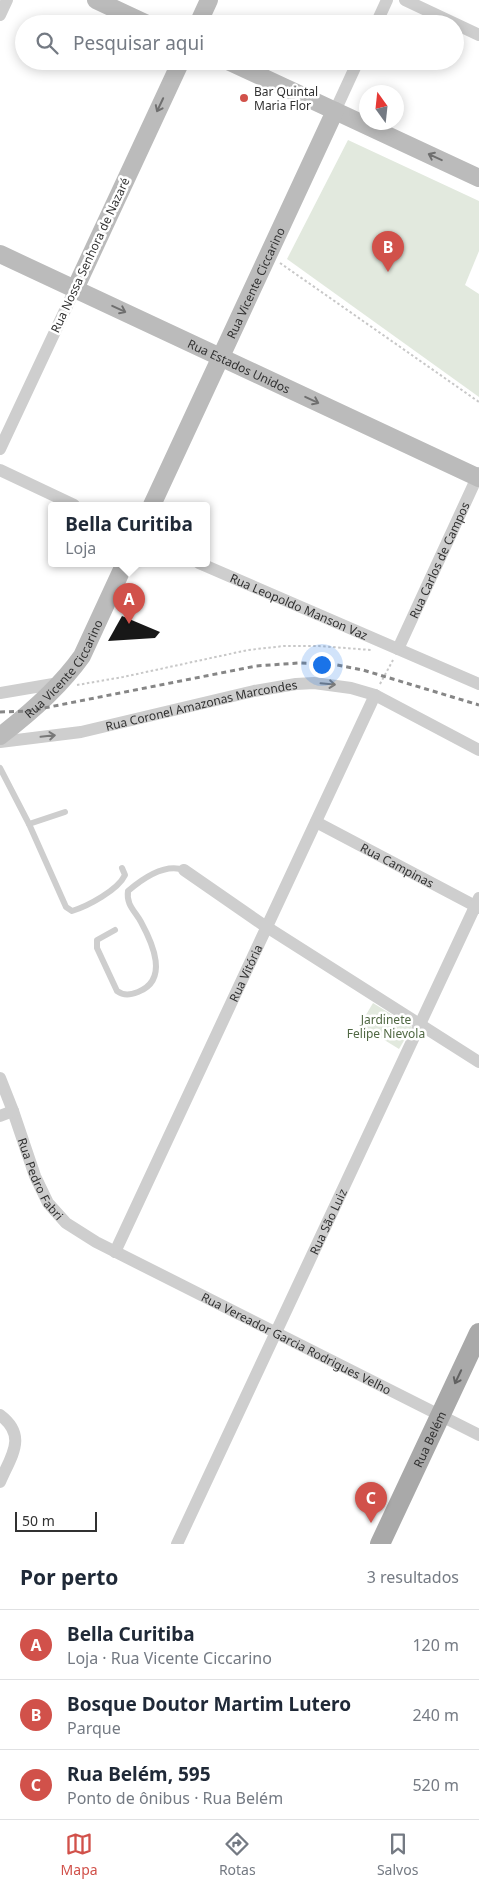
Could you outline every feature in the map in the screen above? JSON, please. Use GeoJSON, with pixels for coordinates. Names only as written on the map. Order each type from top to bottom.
{"type":"FeatureCollection","features":[{"type":"Feature","properties":{"kind":"main road"},"geometry":{"type":"LineString","coordinates":[[96,0],[128,15]]}},
{"type":"Feature","properties":{"kind":"main road"},"geometry":{"type":"LineString","coordinates":[[202,15],[209,0]]}},
{"type":"Feature","properties":{"kind":"main road","name":"Rua Nossa Senhora de Nazaré"},"geometry":{"type":"LineString","coordinates":[[75,289],[177,70]]}},
{"type":"Feature","properties":{"kind":"main road"},"geometry":{"type":"LineString","coordinates":[[247,70],[479,178]]}},
{"type":"Feature","properties":{"kind":"main road","name":"Rua Vicente Ciccarino"},"geometry":{"type":"LineString","coordinates":[[153,502],[335,111]]}},
{"type":"Feature","properties":{"kind":"main road","name":"Rua Estados Unidos"},"geometry":{"type":"LineString","coordinates":[[0,254],[478,476]]}},
{"type":"Feature","properties":{"kind":"main road","name":"Rua Vicente Ciccarino"},"geometry":{"type":"LineString","coordinates":[[0,736],[67,684],[123,567]]}},
{"type":"Feature","properties":{"kind":"main road","name":"Rua Belém"},"geometry":{"type":"LineString","coordinates":[[380,1544],[479,1333]]}},
{"type":"Feature","properties":{"kind":"street"},"geometry":{"type":"LineString","coordinates":[[0,15],[7,0]]}},
{"type":"Feature","properties":{"kind":"street"},"geometry":{"type":"LineString","coordinates":[[380,15],[387,0]]}},
{"type":"Feature","properties":{"kind":"street"},"geometry":{"type":"LineString","coordinates":[[405,0],[438,15]]}},
{"type":"Feature","properties":{"kind":"street"},"geometry":{"type":"LineString","coordinates":[[464,27],[479,34]]}},
{"type":"Feature","properties":{"kind":"street","name":"Rua Vicente Ciccarino"},"geometry":{"type":"LineString","coordinates":[[335,111],[354,70]]}},
{"type":"Feature","properties":{"kind":"street","name":"Rua Nossa Senhora de Nazaré"},"geometry":{"type":"LineString","coordinates":[[0,449],[75,289]]}},
{"type":"Feature","properties":{"kind":"street"},"geometry":{"type":"LineString","coordinates":[[0,470],[68,502]]}},
{"type":"Feature","properties":{"kind":"street","name":"Rua Carlos de Campos"},"geometry":{"type":"LineString","coordinates":[[398,648],[478,476]]}},
{"type":"Feature","properties":{"kind":"street","name":"Rua Leopoldo Manson Vaz"},"geometry":{"type":"LineString","coordinates":[[208,567],[479,684]]}},
{"type":"Feature","properties":{"kind":"street"},"geometry":{"type":"LineString","coordinates":[[0,693],[67,684]]}},
{"type":"Feature","properties":{"kind":"street","name":"Rua Coronel Amazonas Marcondes"},"geometry":{"type":"LineString","coordinates":[[0,742],[97,729],[227,697],[296,684],[332,684],[375,695],[479,750]]}},
{"type":"Feature","properties":{"kind":"street","name":"Rua Vitória"},"geometry":{"type":"LineString","coordinates":[[116,1252],[375,695]]}},
{"type":"Feature","properties":{"kind":"street","name":"Rua Campinas"},"geometry":{"type":"LineString","coordinates":[[316,822],[478,904]]}},
{"type":"Feature","properties":{"kind":"street"},"geometry":{"type":"LineString","coordinates":[[184,870],[267,927],[479,1062]]}},
{"type":"Feature","properties":{"kind":"street","name":"Rua São Luiz"},"geometry":{"type":"LineString","coordinates":[[177,1544],[478,904]]}},
{"type":"Feature","properties":{"kind":"street","name":"Rua Pedro Fabri"},"geometry":{"type":"LineString","coordinates":[[0,1078],[35,1176],[48,1203],[66,1223],[116,1252]]}},
{"type":"Feature","properties":{"kind":"street"},"geometry":{"type":"LineString","coordinates":[[0,1116],[13,1111]]}},
{"type":"Feature","properties":{"kind":"street","name":"Rua Vereador Garcia Rodrigues Velho"},"geometry":{"type":"LineString","coordinates":[[116,1252],[479,1435]]}},
{"type":"Feature","properties":{"kind":"street"},"geometry":{"type":"LineString","coordinates":[[0,1415],[13,1427],[16,1435],[15,1446],[0,1482]]}},
{"type":"Feature","properties":{"kind":"lane"},"geometry":{"type":"LineString","coordinates":[[0,768],[29,824],[66,907],[72,911],[78,909],[115,889],[125,875],[122,868]]}},
{"type":"Feature","properties":{"kind":"lane"},"geometry":{"type":"LineString","coordinates":[[29,824],[65,812]]}},
{"type":"Feature","properties":{"kind":"lane"},"geometry":{"type":"LineString","coordinates":[[115,930],[97,940],[97,948],[117,991],[123,995],[144,990],[153,983],[156,976],[156,967],[141,922],[127,900],[128,891],[137,884],[169,868],[184,870]]}},
{"type":"Feature","properties":{"kind":"path"},"geometry":{"type":"LineString","coordinates":[[288,268],[479,402]]}},
{"type":"Feature","properties":{"kind":"path"},"geometry":{"type":"LineString","coordinates":[[67,684],[123,677],[248,650],[284,646],[319,646],[376,651]]}},
{"type":"Feature","properties":{"kind":"path"},"geometry":{"type":"LineString","coordinates":[[384,676],[398,648]]}},
{"type":"Feature","properties":{"kind":"green space"},"geometry":{"type":"Polygon","coordinates":[[[348,140],[479,201],[479,251],[465,285],[479,294],[479,397],[287,259],[348,140]]]}},
{"type":"Feature","properties":{"kind":"green space","name":"Jardinete Felipe Nievola"},"geometry":{"type":"Polygon","coordinates":[[[373,1003],[412,1027],[399,1049],[360,1025],[373,1003]]]}},
{"type":"Feature","properties":{"kind":"building"},"geometry":{"type":"Polygon","coordinates":[[[122,616],[160,632],[155,638],[108,641],[122,616]]]}},
{"type":"Feature","properties":{"kind":"railway"},"geometry":{"type":"LineString","coordinates":[[0,712],[29,711],[256,666],[299,663],[332,664],[363,670],[479,705]]}},
{"type":"Feature","properties":{"kind":"place","name":"Bar Quintal Maria Flor"},"geometry":{"type":"Point","coordinates":[244,98]}},
{"type":"Feature","properties":{"kind":"place","name":"Bosque Doutor Martim Lutero"},"geometry":{"type":"Point","coordinates":[388,272]}},
{"type":"Feature","properties":{"kind":"place","name":"Bella Curitiba"},"geometry":{"type":"Point","coordinates":[129,624]}},
{"type":"Feature","properties":{"kind":"place","name":"Rua Belém, 595"},"geometry":{"type":"Point","coordinates":[371,1523]}}]}
